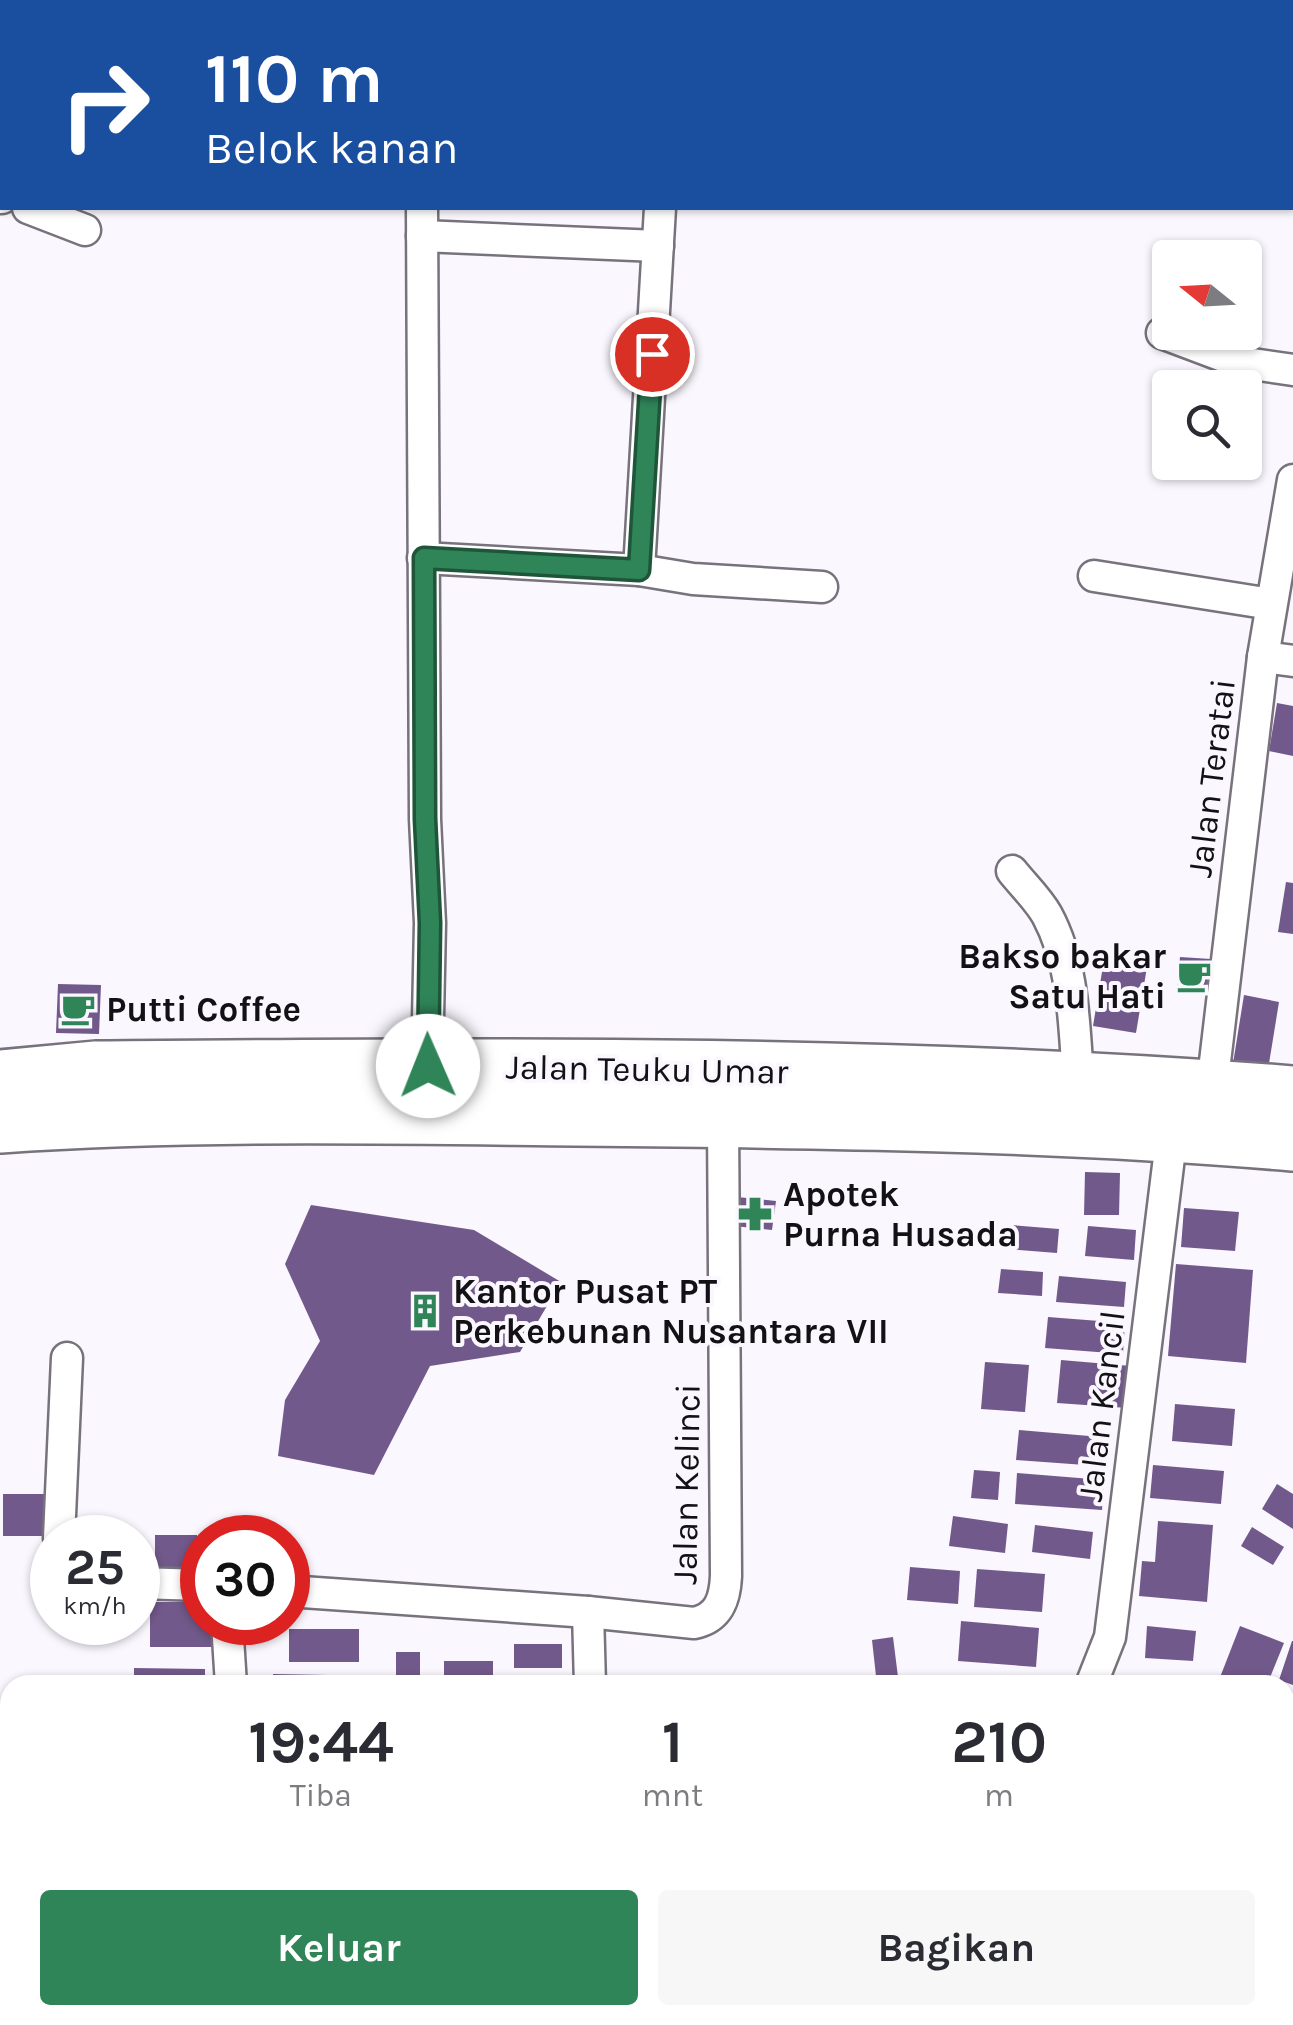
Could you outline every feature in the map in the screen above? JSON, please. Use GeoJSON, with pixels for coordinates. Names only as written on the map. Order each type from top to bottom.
{"type":"FeatureCollection","features":[{"type":"Feature","properties":{"kind":"highway","name":"Jalan Teuku Umar"},"geometry":{"type":"LineString","coordinates":[[0,1078],[96,1069],[678,1067],[1078,1079],[1293,1094]]}},
{"type":"Feature","properties":{"kind":"highway","name":"Jalan Teuku Umar"},"geometry":{"type":"LineString","coordinates":[[0,1125],[260,1115],[724,1119],[1172,1133],[1293,1143]]}},
{"type":"Feature","properties":{"kind":"street"},"geometry":{"type":"LineString","coordinates":[[33,210],[85,230]]}},
{"type":"Feature","properties":{"kind":"street"},"geometry":{"type":"LineString","coordinates":[[639,570],[660,210]]}},
{"type":"Feature","properties":{"kind":"street"},"geometry":{"type":"LineString","coordinates":[[428,1066],[430,923],[425,819],[422,222],[658,246]]}},
{"type":"Feature","properties":{"kind":"street"},"geometry":{"type":"LineString","coordinates":[[1208,350],[1240,362],[1293,370]]}},
{"type":"Feature","properties":{"kind":"street","name":"Jalan Teratai"},"geometry":{"type":"LineString","coordinates":[[1212,1087],[1278,659],[1271,604],[1292,487]]}},
{"type":"Feature","properties":{"kind":"street"},"geometry":{"type":"LineString","coordinates":[[424,558],[639,570],[693,579],[822,587]]}},
{"type":"Feature","properties":{"kind":"street"},"geometry":{"type":"LineString","coordinates":[[1094,576],[1271,604]]}},
{"type":"Feature","properties":{"kind":"street"},"geometry":{"type":"LineString","coordinates":[[1012,871],[1045,912],[1060,944],[1074,1010],[1078,1079]]}},
{"type":"Feature","properties":{"kind":"street","name":"Jalan Kelinci"},"geometry":{"type":"LineString","coordinates":[[588,1612],[694,1623],[706,1620],[718,1610],[725,1594],[724,1119]]}},
{"type":"Feature","properties":{"kind":"street","name":"Jalan Kancil"},"geometry":{"type":"LineString","coordinates":[[1095,1675],[1110,1637],[1172,1133]]}},
{"type":"Feature","properties":{"kind":"street"},"geometry":{"type":"LineString","coordinates":[[60,1515],[67,1358]]}},
{"type":"Feature","properties":{"kind":"street"},"geometry":{"type":"LineString","coordinates":[[310,1593],[588,1612],[590,1675]]}},
{"type":"Feature","properties":{"kind":"street"},"geometry":{"type":"LineString","coordinates":[[228,1645],[230,1675]]}},
{"type":"Feature","properties":{"kind":"building"},"geometry":{"type":"Polygon","coordinates":[[[1277,703],[1293,706],[1293,756],[1269,751],[1277,703]]]}},
{"type":"Feature","properties":{"kind":"building"},"geometry":{"type":"Polygon","coordinates":[[[1286,882],[1293,883],[1293,934],[1278,932],[1286,882]]]}},
{"type":"Feature","properties":{"kind":"building","name":"Bakso bakar Satu Hati"},"geometry":{"type":"Polygon","coordinates":[[[1180,957],[1211,959],[1208,995],[1177,993],[1180,957]]]}},
{"type":"Feature","properties":{"kind":"building"},"geometry":{"type":"Polygon","coordinates":[[[1104,960],[1147,967],[1136,1033],[1093,1026],[1104,960]]]}},
{"type":"Feature","properties":{"kind":"building","name":"Putti Coffee"},"geometry":{"type":"Polygon","coordinates":[[[58,984],[101,985],[99,1034],[56,1033],[58,984]]]}},
{"type":"Feature","properties":{"kind":"building"},"geometry":{"type":"Polygon","coordinates":[[[1244,995],[1279,1002],[1266,1082],[1231,1076],[1244,995]]]}},
{"type":"Feature","properties":{"kind":"building"},"geometry":{"type":"Polygon","coordinates":[[[1085,1172],[1120,1173],[1119,1215],[1084,1215],[1085,1172]]]}},
{"type":"Feature","properties":{"kind":"building","name":"Apotek Purna Husada"},"geometry":{"type":"Polygon","coordinates":[[[737,1197],[776,1201],[772,1230],[734,1226],[737,1197]]]}},
{"type":"Feature","properties":{"kind":"building","name":"Kantor Pusat PT Perkebunan Nusantara VII"},"geometry":{"type":"Polygon","coordinates":[[[311,1205],[474,1230],[561,1282],[520,1352],[430,1366],[374,1475],[278,1456],[285,1400],[320,1341],[285,1264],[311,1205]]]}},
{"type":"Feature","properties":{"kind":"building"},"geometry":{"type":"Polygon","coordinates":[[[1184,1208],[1239,1212],[1235,1251],[1181,1247],[1184,1208]]]}},
{"type":"Feature","properties":{"kind":"building"},"geometry":{"type":"Polygon","coordinates":[[[1011,1225],[1059,1229],[1057,1253],[1008,1249],[1011,1225]]]}},
{"type":"Feature","properties":{"kind":"building"},"geometry":{"type":"Polygon","coordinates":[[[1088,1226],[1136,1230],[1134,1260],[1085,1256],[1088,1226]]]}},
{"type":"Feature","properties":{"kind":"building"},"geometry":{"type":"Polygon","coordinates":[[[1176,1264],[1253,1270],[1246,1363],[1168,1356],[1176,1264]]]}},
{"type":"Feature","properties":{"kind":"building"},"geometry":{"type":"Polygon","coordinates":[[[1001,1269],[1043,1272],[1042,1296],[998,1293],[1001,1269]]]}},
{"type":"Feature","properties":{"kind":"building"},"geometry":{"type":"Polygon","coordinates":[[[1059,1276],[1126,1282],[1124,1307],[1056,1302],[1059,1276]]]}},
{"type":"Feature","properties":{"kind":"building"},"geometry":{"type":"Polygon","coordinates":[[[1048,1317],[1125,1323],[1123,1354],[1045,1348],[1048,1317]]]}},
{"type":"Feature","properties":{"kind":"building"},"geometry":{"type":"Polygon","coordinates":[[[1061,1360],[1131,1366],[1128,1408],[1057,1403],[1061,1360]]]}},
{"type":"Feature","properties":{"kind":"building"},"geometry":{"type":"Polygon","coordinates":[[[985,1362],[1029,1365],[1025,1412],[981,1409],[985,1362]]]}},
{"type":"Feature","properties":{"kind":"building"},"geometry":{"type":"Polygon","coordinates":[[[1175,1404],[1235,1409],[1232,1446],[1172,1441],[1175,1404]]]}},
{"type":"Feature","properties":{"kind":"building"},"geometry":{"type":"Polygon","coordinates":[[[1019,1430],[1101,1437],[1099,1466],[1016,1460],[1019,1430]]]}},
{"type":"Feature","properties":{"kind":"building"},"geometry":{"type":"Polygon","coordinates":[[[1153,1465],[1224,1471],[1221,1504],[1150,1498],[1153,1465]]]}},
{"type":"Feature","properties":{"kind":"building"},"geometry":{"type":"Polygon","coordinates":[[[974,1470],[1000,1472],[998,1500],[971,1498],[974,1470]]]}},
{"type":"Feature","properties":{"kind":"building"},"geometry":{"type":"Polygon","coordinates":[[[1017,1473],[1104,1480],[1102,1510],[1015,1504],[1017,1473]]]}},
{"type":"Feature","properties":{"kind":"building"},"geometry":{"type":"Polygon","coordinates":[[[1277,1484],[1293,1494],[1293,1529],[1262,1509],[1277,1484]]]}},
{"type":"Feature","properties":{"kind":"building"},"geometry":{"type":"Polygon","coordinates":[[[3,1494],[52,1494],[52,1515],[30,1515],[30,1536],[3,1536],[3,1494]]]}},
{"type":"Feature","properties":{"kind":"building"},"geometry":{"type":"Polygon","coordinates":[[[953,1516],[1008,1524],[1005,1553],[949,1546],[953,1516]]]}},
{"type":"Feature","properties":{"kind":"building"},"geometry":{"type":"Polygon","coordinates":[[[1158,1521],[1213,1525],[1207,1602],[1139,1596],[1142,1561],[1155,1562],[1158,1521]]]}},
{"type":"Feature","properties":{"kind":"building"},"geometry":{"type":"Polygon","coordinates":[[[1035,1525],[1093,1532],[1090,1559],[1032,1552],[1035,1525]]]}},
{"type":"Feature","properties":{"kind":"building"},"geometry":{"type":"Polygon","coordinates":[[[1252,1527],[1284,1547],[1273,1565],[1241,1546],[1252,1527]]]}},
{"type":"Feature","properties":{"kind":"building"},"geometry":{"type":"Polygon","coordinates":[[[160,1535],[180,1535],[180,1568],[160,1569],[160,1535]]]}},
{"type":"Feature","properties":{"kind":"building"},"geometry":{"type":"Polygon","coordinates":[[[910,1567],[960,1571],[958,1604],[907,1600],[910,1567]]]}},
{"type":"Feature","properties":{"kind":"building"},"geometry":{"type":"Polygon","coordinates":[[[977,1569],[1045,1574],[1042,1612],[974,1607],[977,1569]]]}},
{"type":"Feature","properties":{"kind":"building"},"geometry":{"type":"Polygon","coordinates":[[[160,1602],[180,1602],[180,1645],[218,1645],[218,1647],[150,1647],[160,1645],[160,1602]]]}},
{"type":"Feature","properties":{"kind":"building"},"geometry":{"type":"Polygon","coordinates":[[[961,1621],[1039,1628],[1036,1667],[958,1661],[961,1621]]]}},
{"type":"Feature","properties":{"kind":"building"},"geometry":{"type":"Polygon","coordinates":[[[1147,1626],[1196,1631],[1193,1661],[1145,1658],[1147,1626]]]}},
{"type":"Feature","properties":{"kind":"building"},"geometry":{"type":"Polygon","coordinates":[[[1240,1626],[1284,1643],[1271,1675],[1221,1675],[1240,1626]]]}},
{"type":"Feature","properties":{"kind":"building"},"geometry":{"type":"Polygon","coordinates":[[[310,1629],[359,1629],[359,1662],[289,1662],[289,1645],[310,1645],[310,1629]]]}},
{"type":"Feature","properties":{"kind":"building"},"geometry":{"type":"Polygon","coordinates":[[[893,1637],[898,1675],[876,1675],[872,1640],[893,1637]]]}},
{"type":"Feature","properties":{"kind":"building"},"geometry":{"type":"Polygon","coordinates":[[[1292,1641],[1293,1641],[1293,1675],[1281,1675],[1292,1641]]]}},
{"type":"Feature","properties":{"kind":"building"},"geometry":{"type":"Polygon","coordinates":[[[514,1644],[562,1644],[562,1668],[514,1668],[514,1644]]]}},
{"type":"Feature","properties":{"kind":"building"},"geometry":{"type":"Polygon","coordinates":[[[396,1652],[420,1652],[420,1675],[396,1675],[396,1652]]]}},
{"type":"Feature","properties":{"kind":"building"},"geometry":{"type":"Polygon","coordinates":[[[444,1661],[493,1661],[493,1675],[444,1675],[444,1661]]]}},
{"type":"Feature","properties":{"kind":"building"},"geometry":{"type":"Polygon","coordinates":[[[134,1668],[205,1669],[205,1675],[134,1675],[134,1668]]]}},
{"type":"Feature","properties":{"kind":"place","name":"Bakso bakar Satu Hati"},"geometry":{"type":"Point","coordinates":[1194,976]}},
{"type":"Feature","properties":{"kind":"place","name":"Putti Coffee"},"geometry":{"type":"Point","coordinates":[78,1009]}},
{"type":"Feature","properties":{"kind":"place","name":"Apotek Purna Husada"},"geometry":{"type":"Point","coordinates":[755,1214]}},
{"type":"Feature","properties":{"kind":"place","name":"Kantor Pusat PT Perkebunan Nusantara VII"},"geometry":{"type":"Point","coordinates":[425,1311]}},
{"type":"Feature","properties":{"kind":"route"},"geometry":{"type":"LineString","coordinates":[[428,1066],[430,923],[425,819],[424,558],[639,570],[652,354]]}}]}
